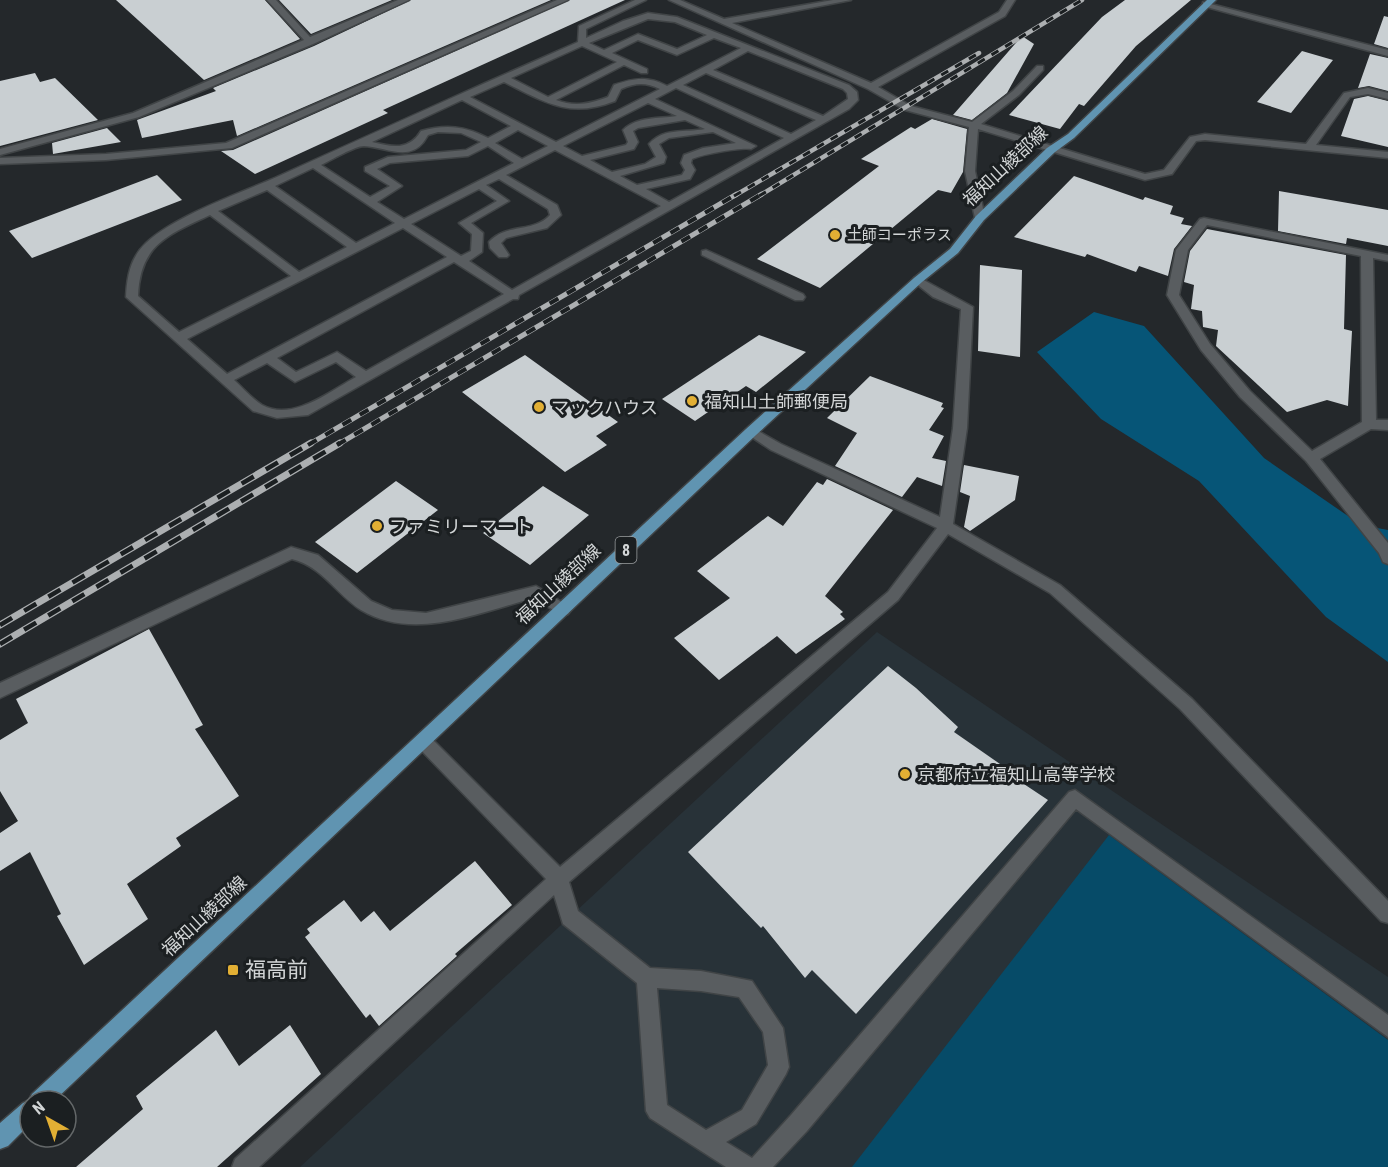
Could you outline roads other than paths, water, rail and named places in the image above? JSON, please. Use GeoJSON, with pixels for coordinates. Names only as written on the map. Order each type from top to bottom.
{"type":"FeatureCollection","features":[{"type":"Feature","properties":{"kind":"main road","name":"福知山綾部線"},"geometry":{"type":"LineString","coordinates":[[52,1089],[752,432],[918,280],[954,251],[980,218],[1051,150],[1071,136],[1209,2]]}},
{"type":"Feature","properties":{"kind":"main road"},"geometry":{"type":"LineString","coordinates":[[0,1138],[18,1121]]}},
{"type":"Feature","properties":{"kind":"street"},"geometry":{"type":"LineString","coordinates":[[271,0],[310,42]]}},
{"type":"Feature","properties":{"kind":"street"},"geometry":{"type":"LineString","coordinates":[[0,152],[136,115],[405,0]]}},
{"type":"Feature","properties":{"kind":"street"},"geometry":{"type":"LineString","coordinates":[[0,161],[106,157],[228,146],[564,0]]}},
{"type":"Feature","properties":{"kind":"street"},"geometry":{"type":"LineString","coordinates":[[582,43],[582,28],[642,0]]}},
{"type":"Feature","properties":{"kind":"street"},"geometry":{"type":"LineString","coordinates":[[673,0],[871,87],[908,108],[974,125],[1145,177],[1168,172],[1193,139],[1205,136],[1388,155]]}},
{"type":"Feature","properties":{"kind":"street"},"geometry":{"type":"LineString","coordinates":[[723,22],[847,0]]}},
{"type":"Feature","properties":{"kind":"street"},"geometry":{"type":"LineString","coordinates":[[871,87],[1002,14],[1011,0]]}},
{"type":"Feature","properties":{"kind":"street"},"geometry":{"type":"LineString","coordinates":[[1209,2],[1388,53]]}},
{"type":"Feature","properties":{"kind":"street"},"geometry":{"type":"LineString","coordinates":[[648,16],[677,20],[713,34],[846,87],[852,92],[853,100],[846,107],[514,296],[303,412],[277,414],[258,408],[132,297],[133,267],[142,253],[161,237],[313,164],[582,43],[648,16]]}},
{"type":"Feature","properties":{"kind":"street"},"geometry":{"type":"LineString","coordinates":[[605,53],[638,37],[677,52],[713,34]]}},
{"type":"Feature","properties":{"kind":"street"},"geometry":{"type":"LineString","coordinates":[[582,43],[644,70]]}},
{"type":"Feature","properties":{"kind":"street"},"geometry":{"type":"LineString","coordinates":[[178,338],[747,48]]}},
{"type":"Feature","properties":{"kind":"street"},"geometry":{"type":"LineString","coordinates":[[548,100],[624,62]]}},
{"type":"Feature","properties":{"kind":"street"},"geometry":{"type":"LineString","coordinates":[[980,218],[970,171],[974,125],[1016,93],[1040,68]]}},
{"type":"Feature","properties":{"kind":"street"},"geometry":{"type":"LineString","coordinates":[[706,70],[823,119]]}},
{"type":"Feature","properties":{"kind":"street"},"geometry":{"type":"LineString","coordinates":[[504,78],[566,108],[583,110],[612,99],[617,87],[647,79],[672,87],[791,137]]}},
{"type":"Feature","properties":{"kind":"street"},"geometry":{"type":"LineString","coordinates":[[1309,147],[1347,95],[1368,91],[1388,96]]}},
{"type":"Feature","properties":{"kind":"street"},"geometry":{"type":"LineString","coordinates":[[463,97],[669,206]]}},
{"type":"Feature","properties":{"kind":"street"},"geometry":{"type":"LineString","coordinates":[[648,99],[691,116],[712,129],[765,152]]}},
{"type":"Feature","properties":{"kind":"street"},"geometry":{"type":"LineString","coordinates":[[582,159],[630,147],[633,142],[628,130],[640,122],[675,121],[691,116]]}},
{"type":"Feature","properties":{"kind":"street"},"geometry":{"type":"LineString","coordinates":[[725,134],[746,123]]}},
{"type":"Feature","properties":{"kind":"street"},"geometry":{"type":"LineString","coordinates":[[369,202],[397,186],[369,169],[388,160],[468,153],[519,126]]}},
{"type":"Feature","properties":{"kind":"street"},"geometry":{"type":"LineString","coordinates":[[362,142],[385,149],[409,149],[422,138],[424,133],[440,127],[458,127],[522,163]]}},
{"type":"Feature","properties":{"kind":"street"},"geometry":{"type":"LineString","coordinates":[[613,175],[624,170],[651,166],[660,161],[661,157],[654,144],[659,138],[677,134],[700,135],[712,129]]}},
{"type":"Feature","properties":{"kind":"street"},"geometry":{"type":"LineString","coordinates":[[638,188],[686,177],[690,170],[686,163],[688,157],[696,151],[703,149],[732,150],[744,143]]}},
{"type":"Feature","properties":{"kind":"street"},"geometry":{"type":"LineString","coordinates":[[313,164],[514,296]]}},
{"type":"Feature","properties":{"kind":"street"},"geometry":{"type":"LineString","coordinates":[[499,175],[554,207],[556,215],[552,222],[542,226],[510,230],[500,236],[495,242],[496,248],[503,255]]}},
{"type":"Feature","properties":{"kind":"street"},"geometry":{"type":"LineString","coordinates":[[267,185],[355,248]]}},
{"type":"Feature","properties":{"kind":"street"},"geometry":{"type":"LineString","coordinates":[[225,380],[458,259],[476,252],[478,233],[464,223],[504,201],[479,185]]}},
{"type":"Feature","properties":{"kind":"street"},"geometry":{"type":"LineString","coordinates":[[211,211],[298,277]]}},
{"type":"Feature","properties":{"kind":"street"},"geometry":{"type":"LineString","coordinates":[[1388,258],[1204,221],[1182,250],[1173,295],[1205,347],[1245,394],[1311,458],[1386,551],[1388,558]]}},
{"type":"Feature","properties":{"kind":"street"},"geometry":{"type":"LineString","coordinates":[[706,253],[799,297]]}},
{"type":"Feature","properties":{"kind":"street"},"geometry":{"type":"LineString","coordinates":[[1367,254],[1369,424]]}},
{"type":"Feature","properties":{"kind":"street"},"geometry":{"type":"LineString","coordinates":[[243,1167],[559,879],[893,596],[946,526],[960,428],[967,307],[937,294],[918,280]]}},
{"type":"Feature","properties":{"kind":"street"},"geometry":{"type":"LineString","coordinates":[[269,358],[295,378],[337,356],[366,378]]}},
{"type":"Feature","properties":{"kind":"street"},"geometry":{"type":"LineString","coordinates":[[1311,458],[1369,424],[1388,425]]}},
{"type":"Feature","properties":{"kind":"street"},"geometry":{"type":"LineString","coordinates":[[752,432],[776,447],[946,526],[1055,589],[1186,704],[1388,914]]}},
{"type":"Feature","properties":{"kind":"street"},"geometry":{"type":"LineString","coordinates":[[0,691],[291,554],[313,559],[366,605],[390,616],[426,619],[536,592],[563,610]]}},
{"type":"Feature","properties":{"kind":"street"},"geometry":{"type":"LineString","coordinates":[[423,741],[559,879],[570,917],[646,978],[701,981],[745,988],[773,1028],[779,1067],[749,1117],[706,1142]]}},
{"type":"Feature","properties":{"kind":"street"},"geometry":{"type":"LineString","coordinates":[[758,1167],[799,1123],[1075,798],[1388,1027]]}},
{"type":"Feature","properties":{"kind":"street"},"geometry":{"type":"LineString","coordinates":[[646,978],[657,1111],[746,1167]]}},
{"type":"Feature","properties":{"kind":"railway"},"geometry":{"type":"LineString","coordinates":[[759,196],[1082,0]]}},
{"type":"Feature","properties":{"kind":"railway"},"geometry":{"type":"LineString","coordinates":[[734,196],[979,53]]}},
{"type":"Feature","properties":{"kind":"railway"},"geometry":{"type":"LineString","coordinates":[[308,445],[737,194]]}},
{"type":"Feature","properties":{"kind":"railway"},"geometry":{"type":"LineString","coordinates":[[337,445],[762,194]]}},
{"type":"Feature","properties":{"kind":"railway"},"geometry":{"type":"LineString","coordinates":[[0,625],[311,443]]}},
{"type":"Feature","properties":{"kind":"railway"},"geometry":{"type":"LineString","coordinates":[[0,644],[340,443]]}},
{"type":"Feature","properties":{"kind":"place","name":"土師コーポラス"},"geometry":{"type":"Point","coordinates":[835,235]}},
{"type":"Feature","properties":{"kind":"place","name":"福知山土師郵便局"},"geometry":{"type":"Point","coordinates":[692,401]}},
{"type":"Feature","properties":{"kind":"place","name":"マックハウス"},"geometry":{"type":"Point","coordinates":[539,407]}},
{"type":"Feature","properties":{"kind":"place","name":"ファミリーマート"},"geometry":{"type":"Point","coordinates":[377,526]}},
{"type":"Feature","properties":{"kind":"place","name":"京都府立福知山高等学校"},"geometry":{"type":"Point","coordinates":[905,774]}},
{"type":"Feature","properties":{"kind":"place","name":"福高前"},"geometry":{"type":"Point","coordinates":[233,970]}}]}
